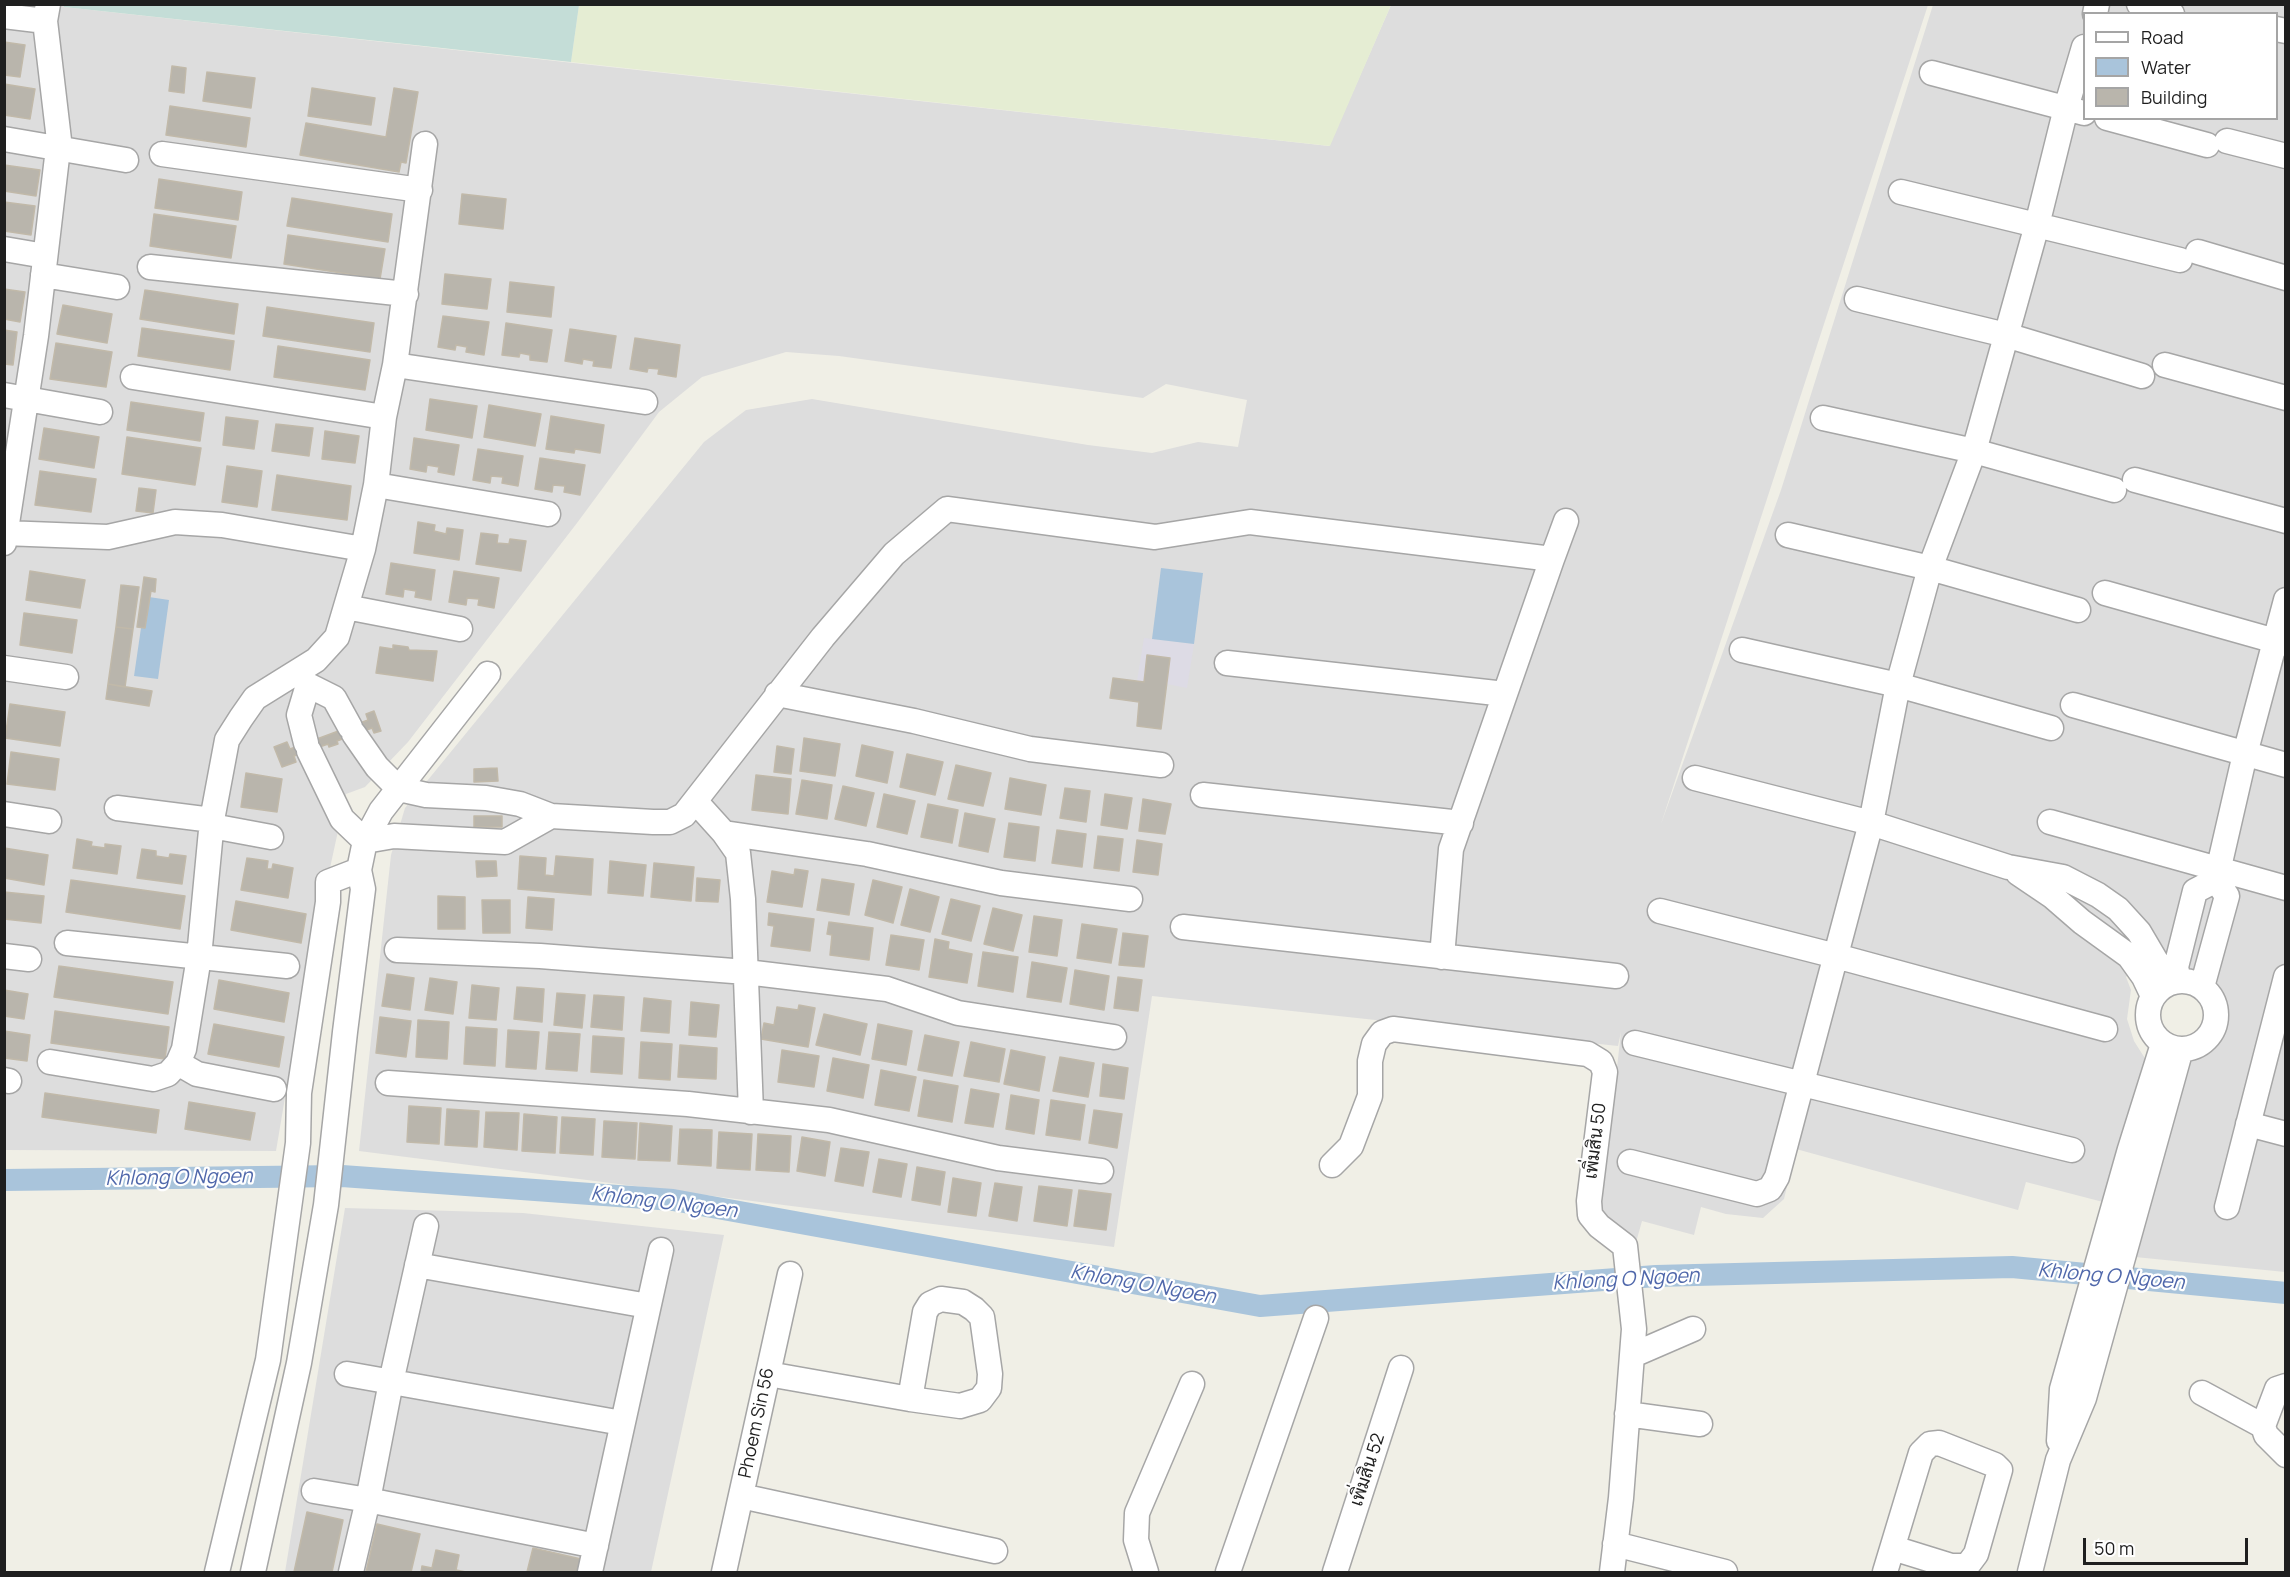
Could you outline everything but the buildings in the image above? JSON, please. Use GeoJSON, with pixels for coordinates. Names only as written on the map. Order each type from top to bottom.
{"type":"FeatureCollection","features":[{"type":"Feature","properties":{"kind":"street"},"geometry":{"type":"LineString","coordinates":[[2139,4],[2165,12]]}},
{"type":"Feature","properties":{"kind":"street"},"geometry":{"type":"LineString","coordinates":[[4,16],[47,13],[59,140],[44,265],[15,397],[5,536],[108,537],[175,522],[222,525],[363,549]]}},
{"type":"Feature","properties":{"kind":"street"},"geometry":{"type":"LineString","coordinates":[[1630,1162],[1757,1194],[1770,1189],[1777,1178],[1871,823],[1898,685],[1930,568],[1974,451],[2037,225],[2075,110],[2083,60]]}},
{"type":"Feature","properties":{"kind":"street"},"geometry":{"type":"LineString","coordinates":[[1932,73],[2075,110]]}},
{"type":"Feature","properties":{"kind":"street"},"geometry":{"type":"LineString","coordinates":[[2115,120],[2286,156]]}},
{"type":"Feature","properties":{"kind":"street"},"geometry":{"type":"LineString","coordinates":[[4,139],[126,160]]}},
{"type":"Feature","properties":{"kind":"street"},"geometry":{"type":"LineString","coordinates":[[365,841],[342,819],[308,747],[300,714],[303,679],[316,660],[337,637],[363,549],[376,485],[384,417],[406,294],[425,144]]}},
{"type":"Feature","properties":{"kind":"street"},"geometry":{"type":"LineString","coordinates":[[162,154],[420,190]]}},
{"type":"Feature","properties":{"kind":"street"},"geometry":{"type":"LineString","coordinates":[[1901,192],[2037,225],[2286,278]]}},
{"type":"Feature","properties":{"kind":"street"},"geometry":{"type":"LineString","coordinates":[[4,249],[44,265],[117,287]]}},
{"type":"Feature","properties":{"kind":"street"},"geometry":{"type":"LineString","coordinates":[[150,267],[406,294]]}},
{"type":"Feature","properties":{"kind":"street"},"geometry":{"type":"LineString","coordinates":[[1857,298],[2006,335],[2142,376]]}},
{"type":"Feature","properties":{"kind":"street"},"geometry":{"type":"LineString","coordinates":[[395,365],[645,402]]}},
{"type":"Feature","properties":{"kind":"street"},"geometry":{"type":"LineString","coordinates":[[2165,365],[2286,399]]}},
{"type":"Feature","properties":{"kind":"street"},"geometry":{"type":"LineString","coordinates":[[133,377],[384,417]]}},
{"type":"Feature","properties":{"kind":"street"},"geometry":{"type":"LineString","coordinates":[[15,397],[100,412]]}},
{"type":"Feature","properties":{"kind":"street"},"geometry":{"type":"LineString","coordinates":[[1823,418],[2286,521]]}},
{"type":"Feature","properties":{"kind":"street"},"geometry":{"type":"LineString","coordinates":[[376,485],[548,514]]}},
{"type":"Feature","properties":{"kind":"street"},"geometry":{"type":"LineString","coordinates":[[303,679],[334,698],[352,731],[377,767],[399,789],[426,795],[486,798],[520,804],[552,816],[670,822],[684,815],[696,802],[777,694],[894,554],[947,509],[1155,537],[1251,522],[1552,559]]}},
{"type":"Feature","properties":{"kind":"street"},"geometry":{"type":"LineString","coordinates":[[1442,957],[1451,849],[1566,521]]}},
{"type":"Feature","properties":{"kind":"street"},"geometry":{"type":"LineString","coordinates":[[1788,535],[1930,568],[2078,610]]}},
{"type":"Feature","properties":{"kind":"street"},"geometry":{"type":"LineString","coordinates":[[2105,592],[2280,642]]}},
{"type":"Feature","properties":{"kind":"street"},"geometry":{"type":"LineString","coordinates":[[2202,987],[2227,896],[2217,875],[2245,754],[2280,642],[2286,600]]}},
{"type":"Feature","properties":{"kind":"street"},"geometry":{"type":"LineString","coordinates":[[346,608],[460,629]]}},
{"type":"Feature","properties":{"kind":"street"},"geometry":{"type":"LineString","coordinates":[[1742,651],[1898,685],[2051,728]]}},
{"type":"Feature","properties":{"kind":"street"},"geometry":{"type":"LineString","coordinates":[[1227,663],[1505,694]]}},
{"type":"Feature","properties":{"kind":"street"},"geometry":{"type":"LineString","coordinates":[[4,668],[66,677]]}},
{"type":"Feature","properties":{"kind":"street"},"geometry":{"type":"LineString","coordinates":[[253,1572],[299,1363],[326,1205],[363,889],[359,870],[365,841],[381,811],[488,674]]}},
{"type":"Feature","properties":{"kind":"street"},"geometry":{"type":"LineString","coordinates":[[50,1062],[153,1079],[168,1074],[178,1064],[184,1049],[199,957],[212,823],[227,740],[255,698],[303,679]]}},
{"type":"Feature","properties":{"kind":"street"},"geometry":{"type":"LineString","coordinates":[[777,694],[914,721],[1030,749],[1161,765]]}},
{"type":"Feature","properties":{"kind":"street"},"geometry":{"type":"LineString","coordinates":[[2073,705],[2286,765]]}},
{"type":"Feature","properties":{"kind":"street"},"geometry":{"type":"LineString","coordinates":[[1695,778],[1871,823],[2008,867],[2063,877],[2098,895],[2118,909],[2139,932],[2167,987]]}},
{"type":"Feature","properties":{"kind":"street"},"geometry":{"type":"LineString","coordinates":[[1203,795],[1461,823]]}},
{"type":"Feature","properties":{"kind":"street"},"geometry":{"type":"LineString","coordinates":[[696,802],[724,832],[738,853],[743,898],[752,1112]]}},
{"type":"Feature","properties":{"kind":"street"},"geometry":{"type":"LineString","coordinates":[[117,808],[212,823],[271,837]]}},
{"type":"Feature","properties":{"kind":"street"},"geometry":{"type":"LineString","coordinates":[[4,814],[49,821]]}},
{"type":"Feature","properties":{"kind":"street"},"geometry":{"type":"LineString","coordinates":[[365,841],[394,836],[505,842],[552,816]]}},
{"type":"Feature","properties":{"kind":"street"},"geometry":{"type":"LineString","coordinates":[[2050,822],[2217,875],[2286,888]]}},
{"type":"Feature","properties":{"kind":"street"},"geometry":{"type":"LineString","coordinates":[[724,832],[867,854],[1001,883],[1130,899]]}},
{"type":"Feature","properties":{"kind":"street"},"geometry":{"type":"LineString","coordinates":[[217,1572],[268,1360],[298,1143],[299,1094],[328,902],[328,882],[359,870]]}},
{"type":"Feature","properties":{"kind":"street"},"geometry":{"type":"LineString","coordinates":[[2167,987],[2194,983],[2202,987],[2213,1002],[2216,1013],[2215,1025],[2201,1044],[2172,1047],[2150,1027],[2147,1017],[2167,987],[2176,967],[2195,891],[2217,875]]}},
{"type":"Feature","properties":{"kind":"street"},"geometry":{"type":"LineString","coordinates":[[1659,911],[1836,956],[2104,1029]]}},
{"type":"Feature","properties":{"kind":"street"},"geometry":{"type":"LineString","coordinates":[[1184,927],[1616,976]]}},
{"type":"Feature","properties":{"kind":"street"},"geometry":{"type":"LineString","coordinates":[[67,943],[287,966]]}},
{"type":"Feature","properties":{"kind":"street"},"geometry":{"type":"LineString","coordinates":[[397,950],[540,956],[746,972],[887,989],[958,1013],[1114,1037]]}},
{"type":"Feature","properties":{"kind":"street"},"geometry":{"type":"LineString","coordinates":[[4,956],[29,959]]}},
{"type":"Feature","properties":{"kind":"street"},"geometry":{"type":"LineString","coordinates":[[2228,1208],[2248,1124],[2281,1010],[2286,977]]}},
{"type":"Feature","properties":{"kind":"street","name":"เพิ่มสิน 50"},"geometry":{"type":"LineString","coordinates":[[1332,1165],[1351,1146],[1370,1096],[1374,1044],[1382,1033],[1393,1029],[1588,1054],[1600,1062],[1605,1072],[1589,1201],[1590,1215],[1599,1226],[1625,1246],[1634,1329],[1612,1572]]}},
{"type":"Feature","properties":{"kind":"street"},"geometry":{"type":"LineString","coordinates":[[1635,1043],[2072,1150]]}},
{"type":"Feature","properties":{"kind":"street"},"geometry":{"type":"LineString","coordinates":[[2030,1572],[2073,1394],[2140,1151],[2172,1047]]}},
{"type":"Feature","properties":{"kind":"street"},"geometry":{"type":"LineString","coordinates":[[178,1064],[197,1074],[274,1089]]}},
{"type":"Feature","properties":{"kind":"street"},"geometry":{"type":"LineString","coordinates":[[388,1083],[688,1104],[829,1120],[998,1158],[1101,1171]]}},
{"type":"Feature","properties":{"kind":"street"},"geometry":{"type":"LineString","coordinates":[[2248,1124],[2286,1134]]}},
{"type":"Feature","properties":{"kind":"street"},"geometry":{"type":"LineString","coordinates":[[351,1572],[426,1226]]}},
{"type":"Feature","properties":{"kind":"street"},"geometry":{"type":"LineString","coordinates":[[590,1572],[661,1250]]}},
{"type":"Feature","properties":{"kind":"street"},"geometry":{"type":"LineString","coordinates":[[417,1265],[648,1306]]}},
{"type":"Feature","properties":{"kind":"street","name":"Phoem Sin 56"},"geometry":{"type":"LineString","coordinates":[[724,1572],[790,1274]]}},
{"type":"Feature","properties":{"kind":"street"},"geometry":{"type":"LineString","coordinates":[[768,1374],[910,1399],[960,1406],[980,1400],[989,1389],[990,1374],[982,1317],[963,1302],[941,1299],[930,1304],[926,1312],[910,1399]]}},
{"type":"Feature","properties":{"kind":"street"},"geometry":{"type":"LineString","coordinates":[[1228,1572],[1316,1318]]}},
{"type":"Feature","properties":{"kind":"street"},"geometry":{"type":"LineString","coordinates":[[1632,1355],[1693,1329]]}},
{"type":"Feature","properties":{"kind":"street","name":"เพิ่มสิน 52"},"geometry":{"type":"LineString","coordinates":[[1335,1572],[1401,1368]]}},
{"type":"Feature","properties":{"kind":"street"},"geometry":{"type":"LineString","coordinates":[[347,1374],[622,1423]]}},
{"type":"Feature","properties":{"kind":"street"},"geometry":{"type":"LineString","coordinates":[[1146,1572],[1136,1540],[1137,1513],[1192,1384]]}},
{"type":"Feature","properties":{"kind":"street"},"geometry":{"type":"LineString","coordinates":[[2262,1426],[2277,1389],[2286,1386]]}},
{"type":"Feature","properties":{"kind":"street"},"geometry":{"type":"LineString","coordinates":[[2202,1393],[2262,1426],[2266,1436],[2286,1455]]}},
{"type":"Feature","properties":{"kind":"street"},"geometry":{"type":"LineString","coordinates":[[1627,1414],[1700,1424]]}},
{"type":"Feature","properties":{"kind":"street"},"geometry":{"type":"LineString","coordinates":[[1886,1572],[1893,1548],[1921,1453],[1930,1444],[1939,1443],[1995,1465],[2000,1470],[1976,1554],[1966,1566],[1951,1566],[1893,1548]]}},
{"type":"Feature","properties":{"kind":"street"},"geometry":{"type":"LineString","coordinates":[[314,1491],[596,1546]]}},
{"type":"Feature","properties":{"kind":"street"},"geometry":{"type":"LineString","coordinates":[[741,1496],[995,1551]]}},
{"type":"Feature","properties":{"kind":"street"},"geometry":{"type":"LineString","coordinates":[[1615,1544],[1725,1572]]}},
{"type":"Feature","properties":{"kind":"shaded area"},"geometry":{"type":"Polygon","coordinates":[[[64,4],[579,5],[571,62],[64,7],[64,4]]]}},
{"type":"Feature","properties":{"kind":"shaded area"},"geometry":{"type":"Polygon","coordinates":[[[5,5],[64,5],[64,7],[1329,146],[1391,5],[1928,5],[1661,824],[1781,490],[1933,5],[2285,5],[2285,1272],[2135,1257],[2191,1053],[2202,1056],[2219,1035],[2225,1017],[2220,989],[2211,981],[2170,965],[2159,946],[2126,977],[2131,990],[2127,1019],[2134,1041],[2146,1060],[2103,1202],[2026,1182],[2018,1210],[1796,1149],[1784,1199],[1763,1218],[1726,1214],[1701,1207],[1694,1235],[1642,1221],[1635,1246],[1600,1218],[1621,1032],[1618,1046],[1152,996],[1114,1247],[359,1151],[391,855],[405,808],[704,442],[746,410],[812,399],[1088,445],[1152,453],[1198,442],[1238,447],[1247,400],[1166,384],[1143,398],[839,356],[786,352],[702,377],[659,412],[577,523],[408,742],[365,787],[346,794],[301,1002],[276,1151],[5,1150],[5,5]]]}},
{"type":"Feature","properties":{"kind":"shaded area"},"geometry":{"type":"Polygon","coordinates":[[[1144,638],[1194,644],[1187,688],[1167,684],[1170,658],[1148,655],[1144,682],[1137,681],[1144,638]]]}},
{"type":"Feature","properties":{"kind":"shaded area"},"geometry":{"type":"Polygon","coordinates":[[[345,1208],[523,1213],[724,1235],[651,1572],[285,1572],[345,1208]]]}},
{"type":"Feature","properties":{"kind":"green space"},"geometry":{"type":"Polygon","coordinates":[[[579,5],[1391,5],[1330,146],[571,62],[579,5]]]}},
{"type":"Feature","properties":{"kind":"water"},"geometry":{"type":"Polygon","coordinates":[[[1161,568],[1203,573],[1194,644],[1152,639],[1161,568]]]}},
{"type":"Feature","properties":{"kind":"water"},"geometry":{"type":"Polygon","coordinates":[[[149,597],[169,600],[158,679],[134,676],[141,628],[145,628],[149,597]]]}},
{"type":"Feature","properties":{"kind":"waterway","name":"Khlong O Ngoen"},"geometry":{"type":"LineString","coordinates":[[4,1180],[342,1176],[673,1200],[1260,1306],[1656,1276],[2012,1267],[2286,1293]]}}]}
